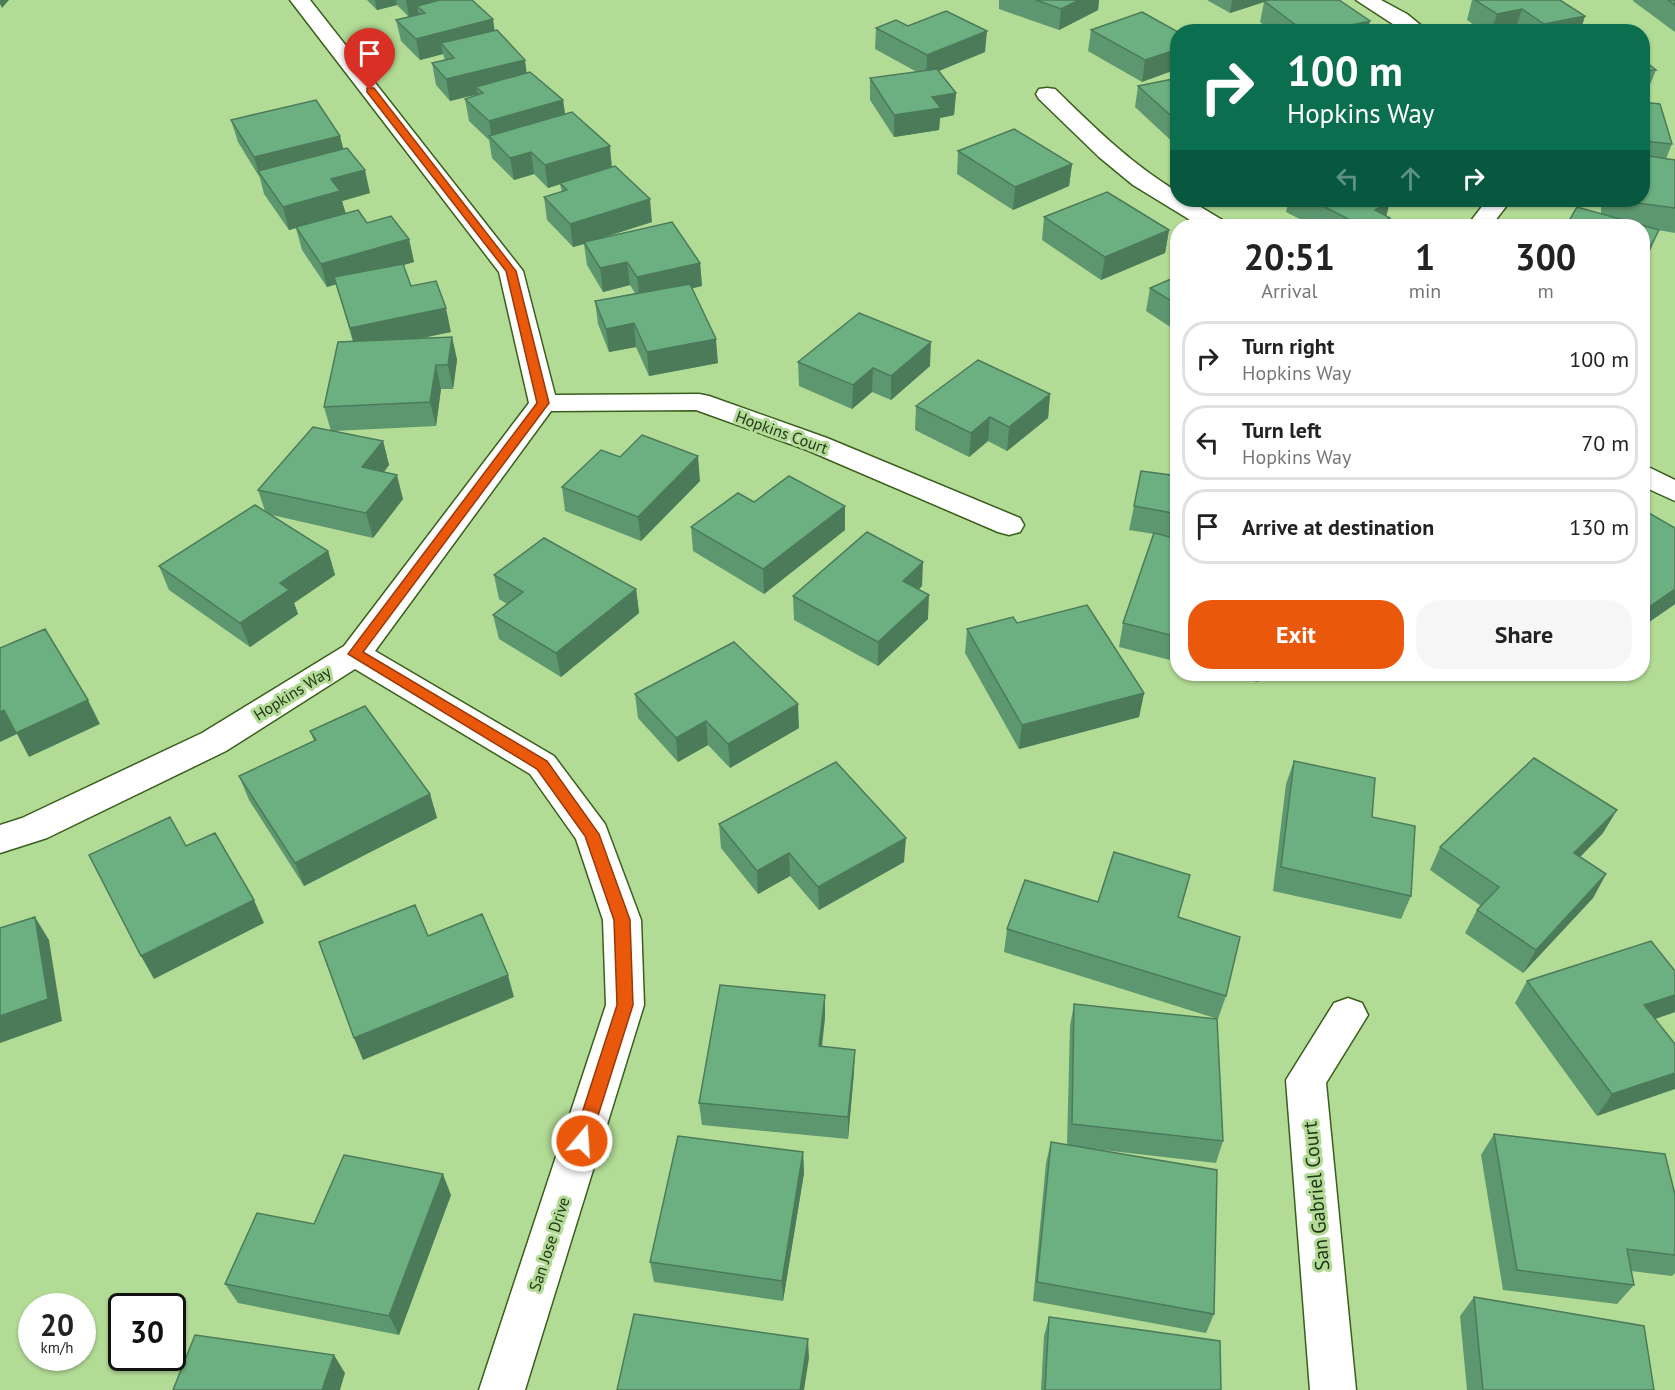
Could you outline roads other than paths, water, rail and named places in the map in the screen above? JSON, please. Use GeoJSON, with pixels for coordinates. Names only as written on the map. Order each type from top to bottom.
{"type":"FeatureCollection","features":[{"type":"Feature","properties":{"kind":"street"},"geometry":{"type":"LineString","coordinates":[[300,0],[511,271],[543,403]]}},
{"type":"Feature","properties":{"kind":"street"},"geometry":{"type":"LineString","coordinates":[[1366,0],[1408,24]]}},
{"type":"Feature","properties":{"kind":"street"},"geometry":{"type":"LineString","coordinates":[[1047,94],[1107,152],[1141,180],[1170,198]]}},
{"type":"Feature","properties":{"kind":"street"},"geometry":{"type":"LineString","coordinates":[[1185,207],[1205,219]]}},
{"type":"Feature","properties":{"kind":"street"},"geometry":{"type":"LineString","coordinates":[[1484,219],[1494,207]]}},
{"type":"Feature","properties":{"kind":"street","name":"Hopkins Court"},"geometry":{"type":"LineString","coordinates":[[543,403],[699,402],[818,444],[1009,525]]}},
{"type":"Feature","properties":{"kind":"street","name":"Hopkins Way"},"geometry":{"type":"LineString","coordinates":[[0,839],[34,828],[214,742],[355,654],[543,403]]}},
{"type":"Feature","properties":{"kind":"street"},"geometry":{"type":"LineString","coordinates":[[1650,478],[1675,492]]}},
{"type":"Feature","properties":{"kind":"street","name":"San Jose Drive"},"geometry":{"type":"LineString","coordinates":[[355,654],[542,765],[592,834],[622,920],[625,1005],[502,1390]]}},
{"type":"Feature","properties":{"kind":"street","name":"San Gabriel Court"},"geometry":{"type":"LineString","coordinates":[[1333,1390],[1306,1080],[1348,1015]]}}]}
